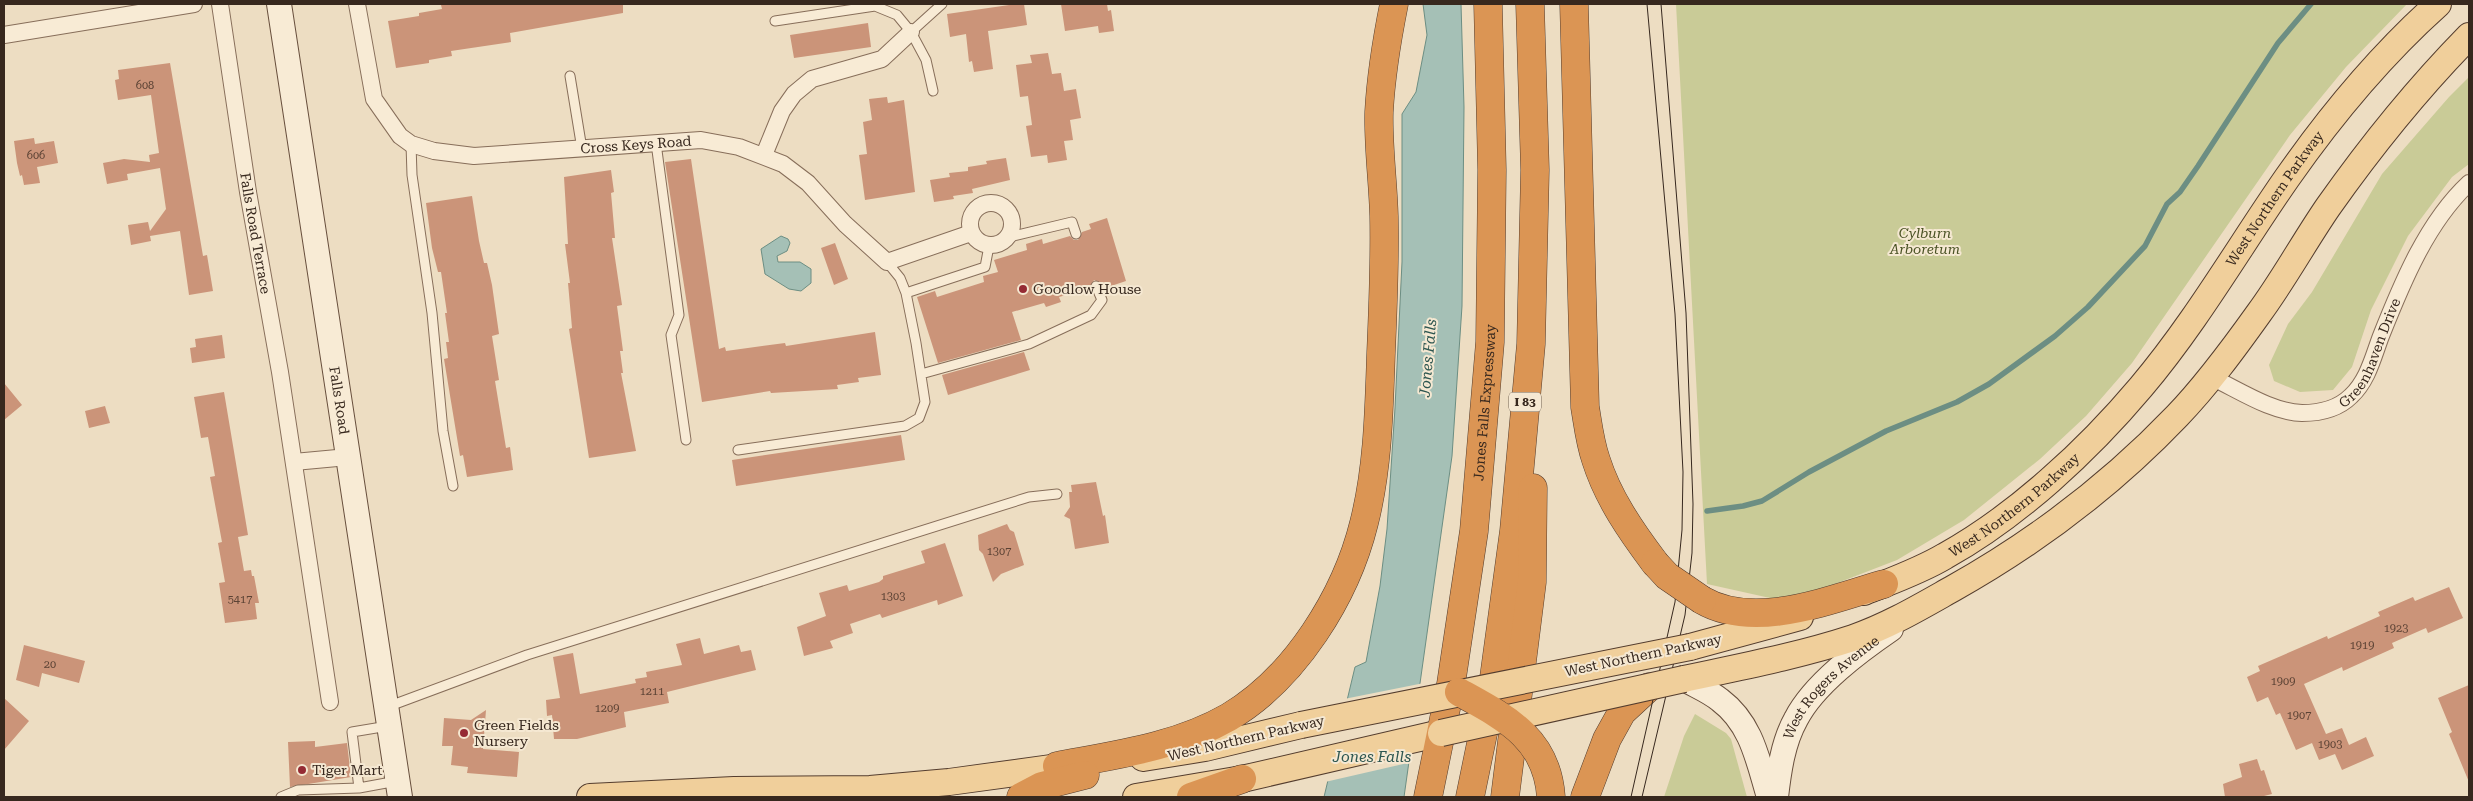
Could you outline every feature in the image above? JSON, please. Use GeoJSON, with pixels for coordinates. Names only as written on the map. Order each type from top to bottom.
{"type":"FeatureCollection","features":[{"type":"Feature","properties":{"kind":"highway"},"geometry":{"type":"LineString","coordinates":[[1057,766],[1153,747],[1185,737],[1229,717],[1268,689],[1297,659],[1338,590],[1364,523],[1377,440],[1384,287],[1384,216],[1379,115],[1381,87],[1394,4]]}},
{"type":"Feature","properties":{"kind":"highway","name":"Jones Falls Expressway"},"geometry":{"type":"LineString","coordinates":[[1428,797],[1451,684],[1474,531],[1490,352],[1492,170],[1488,4]]}},
{"type":"Feature","properties":{"kind":"highway","name":"I 83"},"geometry":{"type":"LineString","coordinates":[[1470,797],[1493,685],[1514,531],[1531,344],[1535,170],[1530,4]]}},
{"type":"Feature","properties":{"kind":"highway"},"geometry":{"type":"LineString","coordinates":[[1574,4],[1585,407],[1595,459],[1603,479],[1630,529],[1655,563],[1667,576],[1706,602],[1728,610],[1753,612],[1784,611],[1800,609],[1884,584]]}},
{"type":"Feature","properties":{"kind":"highway"},"geometry":{"type":"LineString","coordinates":[[1506,797],[1532,582],[1534,531],[1531,344]]}},
{"type":"Feature","properties":{"kind":"highway"},"geometry":{"type":"LineString","coordinates":[[1586,797],[1607,739],[1622,712],[1649,687]]}},
{"type":"Feature","properties":{"kind":"highway"},"geometry":{"type":"LineString","coordinates":[[1459,692],[1507,719],[1532,741],[1544,763],[1550,782],[1551,797]]}},
{"type":"Feature","properties":{"kind":"highway"},"geometry":{"type":"LineString","coordinates":[[1021,797],[1042,786],[1162,757]]}},
{"type":"Feature","properties":{"kind":"highway"},"geometry":{"type":"LineString","coordinates":[[1190,797],[1242,779]]}},
{"type":"Feature","properties":{"kind":"main road","name":"Falls Road"},"geometry":{"type":"LineString","coordinates":[[279,4],[398,789]]}},
{"type":"Feature","properties":{"kind":"main road","name":"West Northern Parkway"},"geometry":{"type":"LineString","coordinates":[[590,797],[771,790],[870,789],[949,782],[1057,766],[1162,757],[1301,725],[1459,692],[1690,647],[1807,614],[1884,584],[1945,556],[2002,518],[2045,484],[2113,419],[2142,386],[2178,337],[2329,121],[2407,31],[2438,4]]}},
{"type":"Feature","properties":{"kind":"main road"},"geometry":{"type":"LineString","coordinates":[[1136,797],[1242,779],[1763,662],[1853,638],[1925,605],[1988,569],[2074,508],[2142,451],[2178,416],[2211,377],[2260,312],[2328,208],[2372,148],[2403,108],[2469,36]]}},
{"type":"Feature","properties":{"kind":"main road","name":"West Rogers Avenue"},"geometry":{"type":"LineString","coordinates":[[1776,797],[1787,740],[1802,709],[1840,669],[1868,644],[1925,605]]}},
{"type":"Feature","properties":{"kind":"main road"},"geometry":{"type":"LineString","coordinates":[[1684,679],[1719,699],[1738,716],[1749,733],[1769,797]]}},
{"type":"Feature","properties":{"kind":"street"},"geometry":{"type":"LineString","coordinates":[[4,35],[194,4]]}},
{"type":"Feature","properties":{"kind":"street","name":"Falls Road Terrace"},"geometry":{"type":"LineString","coordinates":[[220,4],[248,192],[294,462],[330,702]]}},
{"type":"Feature","properties":{"kind":"street","name":"Cross Keys Road"},"geometry":{"type":"LineString","coordinates":[[357,4],[374,98],[400,136],[411,144],[434,151],[474,156],[700,140],[739,147],[764,155],[783,164],[808,183],[845,224],[887,262]]}},
{"type":"Feature","properties":{"kind":"street"},"geometry":{"type":"LineString","coordinates":[[764,155],[782,111],[794,94],[812,79],[882,59],[912,32]]}},
{"type":"Feature","properties":{"kind":"street","name":"Greenhaven Drive"},"geometry":{"type":"LineString","coordinates":[[2211,377],[2279,409],[2301,413],[2318,412],[2336,407],[2350,397],[2361,384],[2370,367],[2405,280],[2430,232],[2460,191],[2469,183]]}},
{"type":"Feature","properties":{"kind":"street"},"geometry":{"type":"LineString","coordinates":[[994,202],[1004,206],[1011,215],[1013,226],[1009,237],[1000,244],[989,246],[978,242],[971,233],[969,222],[973,211],[982,204],[994,202]]}},
{"type":"Feature","properties":{"kind":"street"},"geometry":{"type":"LineString","coordinates":[[887,262],[971,233]]}},
{"type":"Feature","properties":{"kind":"street"},"geometry":{"type":"LineString","coordinates":[[294,462],[348,457]]}},
{"type":"Feature","properties":{"kind":"street"},"geometry":{"type":"LineString","coordinates":[[771,790],[803,797]]}},
{"type":"Feature","properties":{"kind":"lane"},"geometry":{"type":"LineString","coordinates":[[912,32],[942,4]]}},
{"type":"Feature","properties":{"kind":"lane"},"geometry":{"type":"LineString","coordinates":[[775,22],[875,6],[897,15],[912,32],[926,60],[933,91]]}},
{"type":"Feature","properties":{"kind":"lane"},"geometry":{"type":"LineString","coordinates":[[570,76],[582,149]]}},
{"type":"Feature","properties":{"kind":"lane"},"geometry":{"type":"LineString","coordinates":[[656,143],[679,315],[671,335],[686,440]]}},
{"type":"Feature","properties":{"kind":"lane"},"geometry":{"type":"LineString","coordinates":[[411,144],[412,174],[432,314],[443,431],[453,486]]}},
{"type":"Feature","properties":{"kind":"lane"},"geometry":{"type":"LineString","coordinates":[[1009,237],[1072,222],[1076,234]]}},
{"type":"Feature","properties":{"kind":"lane"},"geometry":{"type":"LineString","coordinates":[[906,293],[985,267],[989,246]]}},
{"type":"Feature","properties":{"kind":"lane"},"geometry":{"type":"LineString","coordinates":[[738,450],[905,426],[919,418],[925,402],[906,293],[900,278],[887,262]]}},
{"type":"Feature","properties":{"kind":"lane"},"geometry":{"type":"LineString","coordinates":[[920,374],[1029,344],[1090,316],[1102,300],[1096,286]]}},
{"type":"Feature","properties":{"kind":"lane"},"geometry":{"type":"LineString","coordinates":[[359,788],[352,732],[526,655],[1029,497],[1058,494]]}},
{"type":"Feature","properties":{"kind":"lane"},"geometry":{"type":"LineString","coordinates":[[281,797],[298,790],[398,789]]}},
{"type":"Feature","properties":{"kind":"green space","name":"Cylburn Arboretum"},"geometry":{"type":"Polygon","coordinates":[[[1676,4],[2407,4],[2346,67],[2290,135],[2132,363],[2086,416],[2040,459],[1964,520],[1897,560],[1809,594],[1779,600],[1707,584],[1676,4]]]}},
{"type":"Feature","properties":{"kind":"green space"},"geometry":{"type":"Polygon","coordinates":[[[2469,77],[2469,164],[2452,177],[2408,236],[2371,310],[2352,367],[2333,390],[2300,392],[2274,381],[2269,365],[2288,324],[2312,292],[2382,174],[2449,97],[2469,77]]]}},
{"type":"Feature","properties":{"kind":"green space"},"geometry":{"type":"Polygon","coordinates":[[[1695,714],[1726,733],[1731,739],[1747,797],[1664,797],[1684,736],[1695,714]]]}},
{"type":"Feature","properties":{"kind":"water","name":"Jones Falls"},"geometry":{"type":"Polygon","coordinates":[[[1423,4],[1461,4],[1464,107],[1462,306],[1452,456],[1404,797],[1324,797],[1355,667],[1366,662],[1380,586],[1387,529],[1402,262],[1402,114],[1416,92],[1427,35],[1423,4]]]}},
{"type":"Feature","properties":{"kind":"water"},"geometry":{"type":"Polygon","coordinates":[[[781,236],[788,239],[790,243],[787,251],[777,256],[778,262],[800,262],[811,269],[811,283],[801,291],[789,289],[765,274],[761,249],[781,236]]]}},
{"type":"Feature","properties":{"kind":"pier"},"geometry":{"type":"Polygon","coordinates":[[[1424,683],[1412,762],[1325,782],[1344,699],[1424,683]]]}},
{"type":"Feature","properties":{"kind":"building"},"geometry":{"type":"Polygon","coordinates":[[[623,4],[623,13],[510,33],[511,42],[451,51],[452,56],[429,60],[429,63],[396,68],[388,21],[419,16],[419,13],[442,9],[441,5],[623,4]]]}},
{"type":"Feature","properties":{"kind":"building"},"geometry":{"type":"Polygon","coordinates":[[[1024,4],[1027,25],[988,31],[993,69],[974,72],[972,61],[969,62],[966,34],[950,37],[947,14],[1024,4]]]}},
{"type":"Feature","properties":{"kind":"building"},"geometry":{"type":"Polygon","coordinates":[[[1061,4],[1107,4],[1108,11],[1111,10],[1114,31],[1099,33],[1098,26],[1065,31],[1061,4]]]}},
{"type":"Feature","properties":{"kind":"building"},"geometry":{"type":"Polygon","coordinates":[[[868,23],[871,47],[794,58],[790,35],[868,23]]]}},
{"type":"Feature","properties":{"kind":"building"},"geometry":{"type":"Polygon","coordinates":[[[1048,53],[1052,74],[1061,73],[1064,91],[1076,89],[1081,118],[1070,120],[1073,140],[1064,141],[1067,160],[1048,163],[1047,155],[1031,157],[1026,126],[1032,125],[1028,96],[1020,97],[1016,65],[1032,63],[1030,55],[1048,53]]]}},
{"type":"Feature","properties":{"kind":"building"},"geometry":{"type":"Polygon","coordinates":[[[170,63],[203,256],[207,255],[213,291],[189,295],[180,231],[150,236],[151,241],[131,245],[128,225],[148,222],[150,231],[166,209],[160,168],[127,174],[128,180],[107,184],[103,163],[124,159],[150,162],[149,155],[159,153],[151,95],[118,100],[115,80],[119,79],[118,70],[170,63]]]}},
{"type":"Feature","properties":{"kind":"building"},"geometry":{"type":"Polygon","coordinates":[[[887,97],[888,103],[904,100],[915,192],[865,200],[859,155],[867,154],[863,122],[872,120],[869,99],[887,97]]]}},
{"type":"Feature","properties":{"kind":"building"},"geometry":{"type":"Polygon","coordinates":[[[34,138],[35,144],[54,141],[58,163],[37,167],[40,183],[24,185],[17,163],[14,141],[34,138]]]}},
{"type":"Feature","properties":{"kind":"building"},"geometry":{"type":"Polygon","coordinates":[[[1006,158],[1010,180],[972,189],[973,193],[953,196],[954,199],[934,202],[930,180],[950,177],[949,173],[968,171],[968,167],[987,164],[986,161],[1006,158]]]}},
{"type":"Feature","properties":{"kind":"building"},"geometry":{"type":"Polygon","coordinates":[[[691,159],[719,349],[725,347],[726,351],[785,343],[786,346],[875,332],[881,375],[858,378],[859,382],[837,385],[838,389],[771,393],[770,391],[702,402],[665,162],[691,159]]]}},
{"type":"Feature","properties":{"kind":"building"},"geometry":{"type":"Polygon","coordinates":[[[611,170],[614,192],[611,193],[615,238],[612,238],[622,305],[617,306],[623,351],[620,351],[623,373],[621,373],[636,451],[589,458],[569,329],[572,328],[568,283],[570,283],[565,244],[568,244],[564,177],[611,170]]]}},
{"type":"Feature","properties":{"kind":"building"},"geometry":{"type":"Polygon","coordinates":[[[472,196],[479,241],[492,285],[499,334],[492,336],[499,380],[495,381],[506,448],[510,447],[513,470],[467,477],[463,455],[460,456],[444,359],[448,358],[446,342],[449,342],[445,313],[447,313],[441,272],[438,272],[432,248],[426,203],[472,196]]]}},
{"type":"Feature","properties":{"kind":"building","name":"Goodlow House"},"geometry":{"type":"Polygon","coordinates":[[[1107,218],[1126,281],[1108,287],[1107,282],[1102,284],[1094,280],[1090,288],[1059,297],[1061,302],[1046,307],[1044,303],[1012,312],[1021,340],[938,363],[917,297],[935,291],[937,297],[984,282],[983,276],[998,272],[994,260],[1027,250],[1026,244],[1042,239],[1043,244],[1070,236],[1074,240],[1078,240],[1082,232],[1091,229],[1089,224],[1107,218]]]}},
{"type":"Feature","properties":{"kind":"building"},"geometry":{"type":"Polygon","coordinates":[[[835,243],[848,279],[834,285],[821,248],[835,243]]]}},
{"type":"Feature","properties":{"kind":"building"},"geometry":{"type":"Polygon","coordinates":[[[222,335],[225,358],[192,363],[190,348],[196,347],[195,339],[222,335]]]}},
{"type":"Feature","properties":{"kind":"building"},"geometry":{"type":"Polygon","coordinates":[[[1024,352],[1030,370],[948,395],[942,375],[1024,352]]]}},
{"type":"Feature","properties":{"kind":"building"},"geometry":{"type":"Polygon","coordinates":[[[4,383],[22,405],[4,420],[4,383]]]}},
{"type":"Feature","properties":{"kind":"building"},"geometry":{"type":"Polygon","coordinates":[[[224,392],[248,535],[238,537],[244,571],[251,570],[252,576],[254,576],[259,603],[255,603],[257,619],[225,623],[219,583],[225,582],[218,543],[222,542],[210,477],[215,476],[208,437],[201,438],[194,397],[224,392]]]}},
{"type":"Feature","properties":{"kind":"building"},"geometry":{"type":"Polygon","coordinates":[[[105,406],[110,423],[89,428],[85,411],[105,406]]]}},
{"type":"Feature","properties":{"kind":"building"},"geometry":{"type":"Polygon","coordinates":[[[901,435],[905,460],[736,486],[732,460],[901,435]]]}},
{"type":"Feature","properties":{"kind":"building"},"geometry":{"type":"Polygon","coordinates":[[[1096,482],[1103,516],[1105,515],[1109,543],[1075,549],[1070,519],[1064,516],[1070,507],[1069,492],[1072,492],[1071,485],[1096,482]]]}},
{"type":"Feature","properties":{"kind":"building"},"geometry":{"type":"Polygon","coordinates":[[[1007,524],[1010,530],[1014,532],[1024,565],[1001,574],[993,582],[983,554],[979,550],[978,535],[1007,524]]]}},
{"type":"Feature","properties":{"kind":"building"},"geometry":{"type":"Polygon","coordinates":[[[945,543],[963,596],[938,605],[937,600],[882,618],[880,614],[850,624],[853,633],[830,641],[833,648],[804,656],[797,627],[826,616],[819,593],[847,585],[849,591],[879,582],[883,579],[883,576],[925,563],[921,551],[945,543]]]}},
{"type":"Feature","properties":{"kind":"building"},"geometry":{"type":"Polygon","coordinates":[[[2449,587],[2463,618],[2428,633],[2426,628],[2392,643],[2394,648],[2343,671],[2342,667],[2304,684],[2326,734],[2342,728],[2349,745],[2366,737],[2374,756],[2342,770],[2335,754],[2319,760],[2312,743],[2296,750],[2280,713],[2276,715],[2268,697],[2257,702],[2247,677],[2260,671],[2258,666],[2327,636],[2328,639],[2380,616],[2378,612],[2413,597],[2415,601],[2449,587]]]}},
{"type":"Feature","properties":{"kind":"building"},"geometry":{"type":"Polygon","coordinates":[[[700,638],[704,654],[739,645],[741,652],[751,650],[756,670],[667,692],[669,703],[624,712],[626,727],[577,739],[554,739],[552,715],[547,716],[546,700],[560,698],[553,657],[573,653],[580,694],[636,683],[635,679],[647,677],[646,672],[682,665],[676,644],[700,638]]]}},
{"type":"Feature","properties":{"kind":"building"},"geometry":{"type":"Polygon","coordinates":[[[24,645],[85,661],[79,683],[42,673],[39,687],[16,680],[24,645]]]}},
{"type":"Feature","properties":{"kind":"building"},"geometry":{"type":"Polygon","coordinates":[[[2469,685],[2469,782],[2449,734],[2452,732],[2438,698],[2469,685]]]}},
{"type":"Feature","properties":{"kind":"building"},"geometry":{"type":"Polygon","coordinates":[[[4,698],[29,721],[4,750],[4,698]]]}},
{"type":"Feature","properties":{"kind":"building","name":"Green Fields Nursery"},"geometry":{"type":"Polygon","coordinates":[[[486,710],[483,749],[519,752],[517,777],[467,773],[468,767],[451,765],[453,746],[442,746],[444,718],[471,720],[486,710]]]}},
{"type":"Feature","properties":{"kind":"building"},"geometry":{"type":"Polygon","coordinates":[[[315,741],[315,747],[347,743],[351,777],[290,787],[288,742],[315,741]]]}},
{"type":"Feature","properties":{"kind":"building"},"geometry":{"type":"Polygon","coordinates":[[[2257,759],[2261,771],[2264,770],[2272,794],[2260,797],[2225,797],[2223,784],[2242,777],[2239,764],[2257,759]]]}},
{"type":"Feature","properties":{"kind":"waterway"},"geometry":{"type":"LineString","coordinates":[[1707,511],[1743,506],[1762,501],[1809,472],[1886,431],[1957,402],[1989,384],[2055,336],[2088,307],[2145,246],[2167,204],[2180,192],[2198,166],[2278,43],[2311,4]]}},
{"type":"Feature","properties":{"kind":"tram line"},"geometry":{"type":"LineString","coordinates":[[1631,797],[1675,602],[1682,530],[1683,472],[1675,314],[1647,4]]}},
{"type":"Feature","properties":{"kind":"tram line"},"geometry":{"type":"LineString","coordinates":[[1642,797],[1685,615],[1692,553],[1693,504],[1686,313],[1661,4]]}},
{"type":"Feature","properties":{"kind":"place","name":"Goodlow House"},"geometry":{"type":"Point","coordinates":[1023,289]}},
{"type":"Feature","properties":{"kind":"place","name":"Green Fields Nursery"},"geometry":{"type":"Point","coordinates":[464,733]}},
{"type":"Feature","properties":{"kind":"place","name":"Tiger Mart"},"geometry":{"type":"Point","coordinates":[302,770]}}]}
